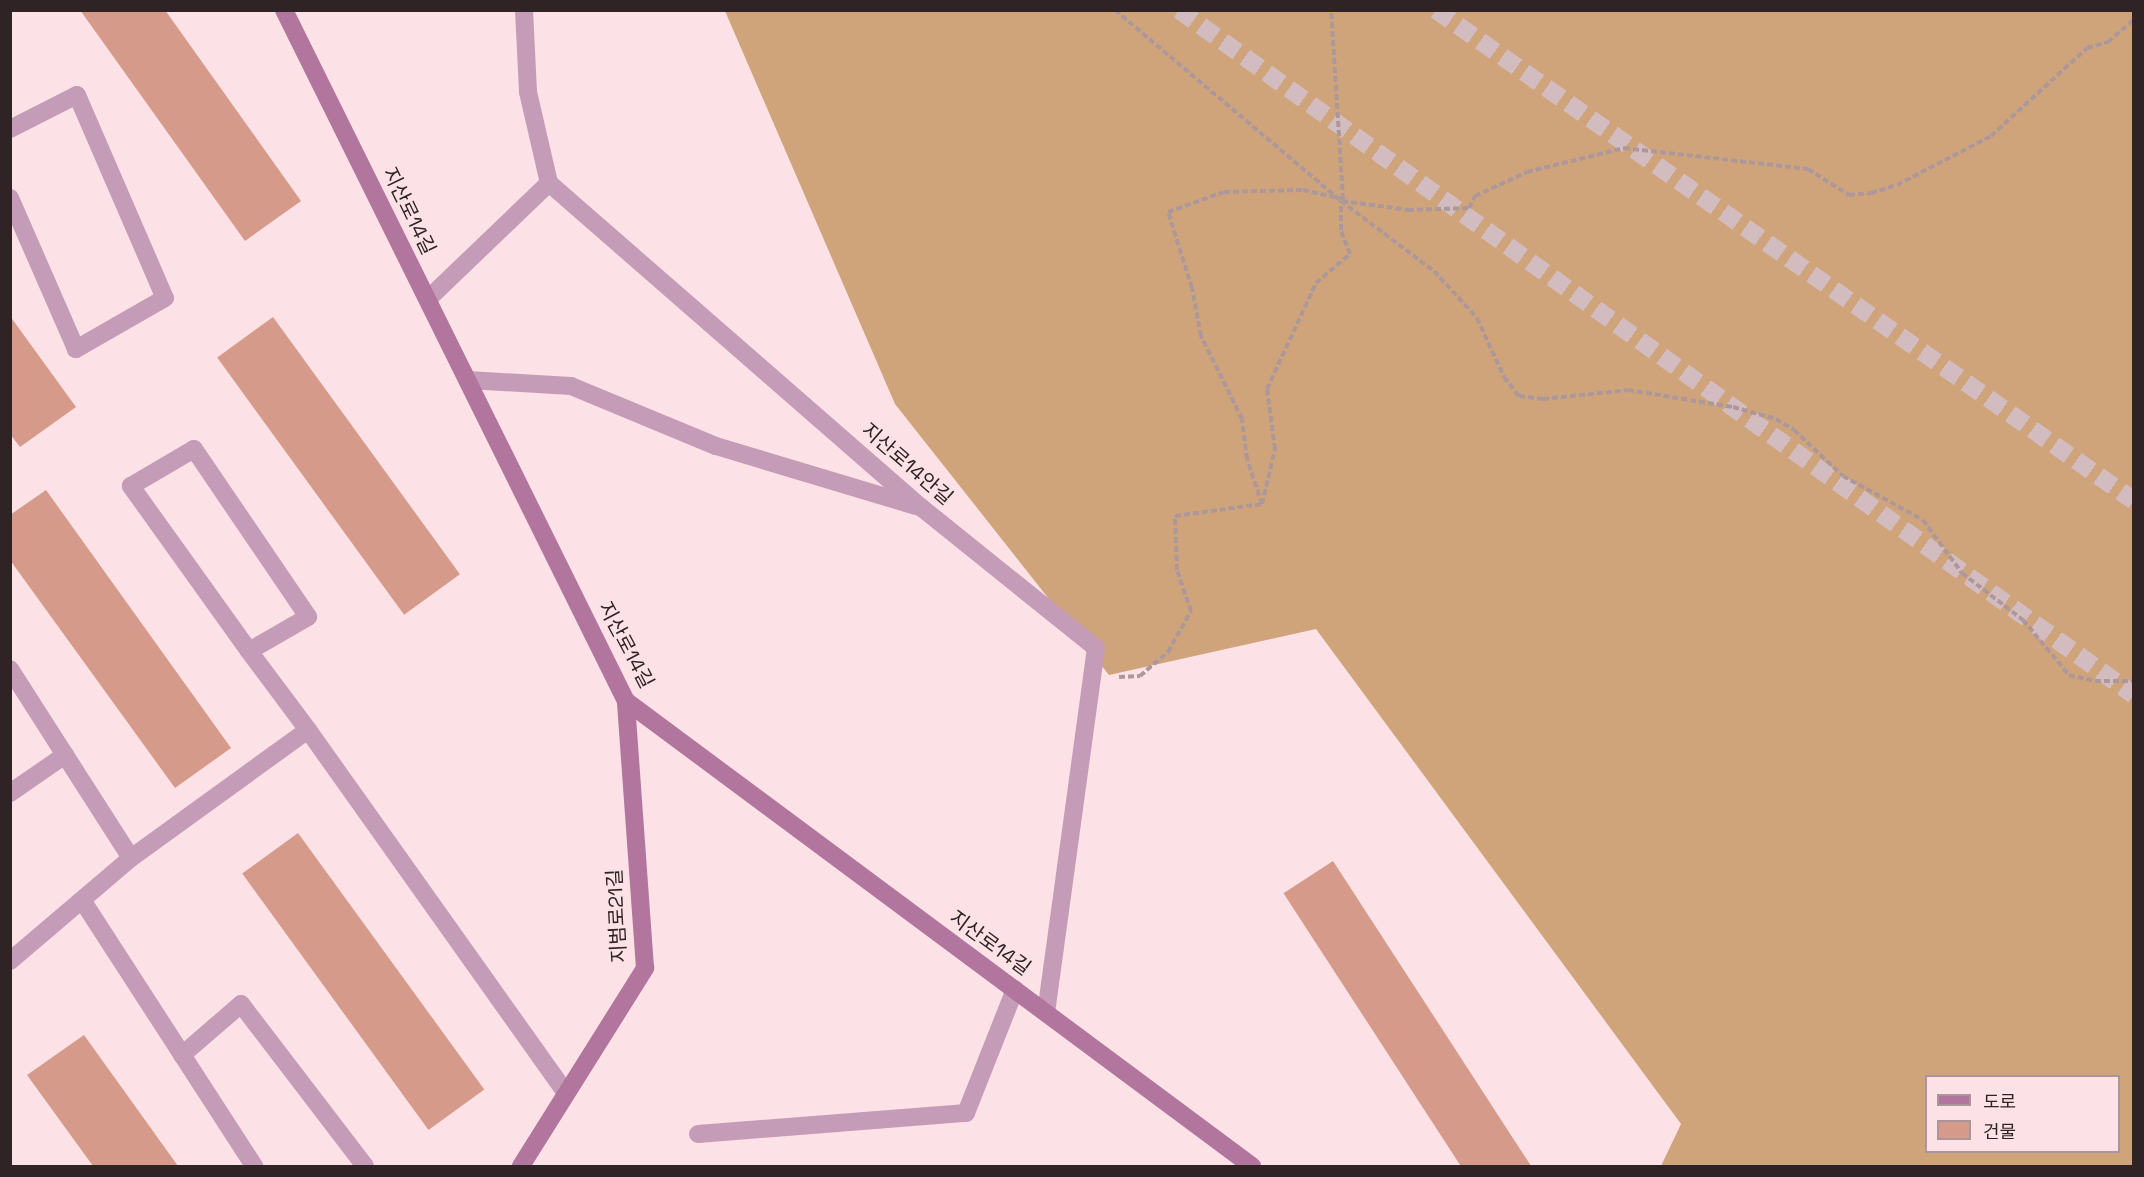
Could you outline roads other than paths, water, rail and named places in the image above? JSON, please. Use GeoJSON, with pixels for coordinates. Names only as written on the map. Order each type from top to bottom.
{"type":"FeatureCollection","features":[{"type":"Feature","properties":{"kind":"street","name":"지산로14길"},"geometry":{"type":"LineString","coordinates":[[284,10],[626,701],[1252,1167]]}},
{"type":"Feature","properties":{"kind":"street"},"geometry":{"type":"LineString","coordinates":[[428,299],[549,183],[528,92],[524,10]]}},
{"type":"Feature","properties":{"kind":"street"},"geometry":{"type":"LineString","coordinates":[[10,129],[77,95],[165,298],[76,349],[10,198]]}},
{"type":"Feature","properties":{"kind":"street","name":"지산로14안길"},"geometry":{"type":"LineString","coordinates":[[549,183],[922,508],[1096,648],[1046,1012]]}},
{"type":"Feature","properties":{"kind":"street"},"geometry":{"type":"LineString","coordinates":[[468,381],[571,386],[716,446],[922,508]]}},
{"type":"Feature","properties":{"kind":"street"},"geometry":{"type":"LineString","coordinates":[[249,651],[308,617],[194,449],[131,486],[249,651],[308,730],[566,1093]]}},
{"type":"Feature","properties":{"kind":"street"},"geometry":{"type":"LineString","coordinates":[[10,669],[131,858]]}},
{"type":"Feature","properties":{"kind":"street","name":"지범로21길"},"geometry":{"type":"LineString","coordinates":[[521,1167],[645,968],[626,701]]}},
{"type":"Feature","properties":{"kind":"street"},"geometry":{"type":"LineString","coordinates":[[10,961],[131,858],[308,730]]}},
{"type":"Feature","properties":{"kind":"street"},"geometry":{"type":"LineString","coordinates":[[10,794],[66,755]]}},
{"type":"Feature","properties":{"kind":"street"},"geometry":{"type":"LineString","coordinates":[[82,900],[254,1167]]}},
{"type":"Feature","properties":{"kind":"street"},"geometry":{"type":"LineString","coordinates":[[698,1134],[966,1113],[1015,989]]}},
{"type":"Feature","properties":{"kind":"street"},"geometry":{"type":"LineString","coordinates":[[182,1055],[241,1004],[365,1167]]}},
{"type":"Feature","properties":{"kind":"tunnel"},"geometry":{"type":"LineString","coordinates":[[1179,10],[2134,695]]}},
{"type":"Feature","properties":{"kind":"tunnel"},"geometry":{"type":"LineString","coordinates":[[1436,10],[2134,501]]}}]}
